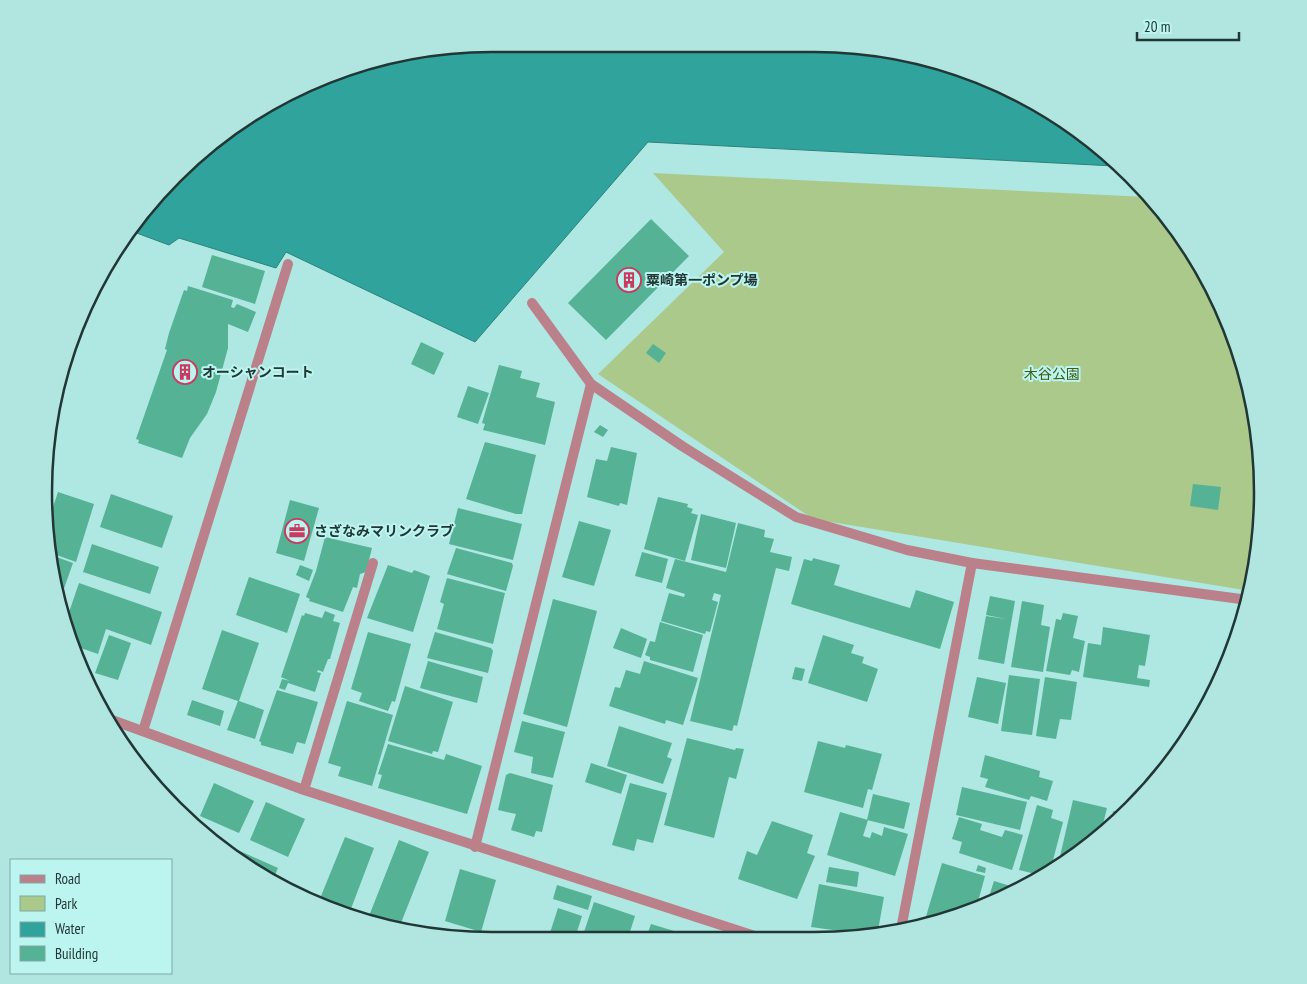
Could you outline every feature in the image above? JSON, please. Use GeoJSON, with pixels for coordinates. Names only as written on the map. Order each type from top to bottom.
{"type":"FeatureCollection","features":[{"type":"Feature","properties":{"kind":"street"},"geometry":{"type":"LineString","coordinates":[[143,731],[288,264]]}},
{"type":"Feature","properties":{"kind":"street"},"geometry":{"type":"LineString","coordinates":[[532,303],[591,384],[682,446],[796,518],[907,550],[972,562],[1241,599]]}},
{"type":"Feature","properties":{"kind":"street"},"geometry":{"type":"LineString","coordinates":[[474,847],[591,384]]}},
{"type":"Feature","properties":{"kind":"street"},"geometry":{"type":"LineString","coordinates":[[304,790],[373,562]]}},
{"type":"Feature","properties":{"kind":"street"},"geometry":{"type":"LineString","coordinates":[[902,923],[972,562]]}},
{"type":"Feature","properties":{"kind":"street"},"geometry":{"type":"LineString","coordinates":[[118,722],[304,790],[474,847],[742,932]]}},
{"type":"Feature","properties":{"kind":"green space","name":"木谷公園"},"geometry":{"type":"Polygon","coordinates":[[[653,173],[1140,197],[1164,224],[1196,272],[1221,324],[1240,378],[1251,435],[1254,463],[1254,521],[1243,590],[813,519],[598,374],[724,252],[653,173]]]}},
{"type":"Feature","properties":{"kind":"water"},"geometry":{"type":"Polygon","coordinates":[[[815,52],[844,53],[901,61],[929,67],[983,86],[1035,111],[1083,143],[1109,166],[648,142],[475,342],[286,252],[276,268],[179,238],[169,245],[137,233],[181,181],[202,162],[224,143],[272,111],[324,86],[378,67],[435,56],[463,53],[815,52]]]}},
{"type":"Feature","properties":{"kind":"building","name":"粟崎第一ポンプ場"},"geometry":{"type":"Polygon","coordinates":[[[651,219],[689,256],[606,340],[568,303],[651,219]]]}},
{"type":"Feature","properties":{"kind":"building"},"geometry":{"type":"Polygon","coordinates":[[[212,255],[265,271],[255,304],[202,287],[212,255]]]}},
{"type":"Feature","properties":{"kind":"building","name":"オーシャンコート"},"geometry":{"type":"Polygon","coordinates":[[[188,286],[233,300],[231,307],[234,308],[237,304],[256,312],[248,332],[228,324],[228,348],[216,392],[207,414],[190,438],[182,458],[138,443],[139,440],[136,439],[167,350],[165,349],[169,333],[184,290],[187,291],[188,286]]]}},
{"type":"Feature","properties":{"kind":"building"},"geometry":{"type":"Polygon","coordinates":[[[421,342],[444,353],[434,375],[411,364],[421,342]]]}},
{"type":"Feature","properties":{"kind":"building"},"geometry":{"type":"Polygon","coordinates":[[[653,344],[666,353],[659,363],[646,353],[653,344]]]}},
{"type":"Feature","properties":{"kind":"building"},"geometry":{"type":"Polygon","coordinates":[[[499,365],[522,371],[520,378],[540,383],[536,397],[555,402],[545,445],[483,430],[485,424],[482,423],[499,365]]]}},
{"type":"Feature","properties":{"kind":"building"},"geometry":{"type":"Polygon","coordinates":[[[468,386],[489,393],[478,424],[457,417],[468,386]]]}},
{"type":"Feature","properties":{"kind":"building"},"geometry":{"type":"Polygon","coordinates":[[[600,425],[608,430],[603,437],[594,432],[600,425]]]}},
{"type":"Feature","properties":{"kind":"building"},"geometry":{"type":"Polygon","coordinates":[[[485,442],[536,455],[522,514],[516,514],[466,499],[485,442]]]}},
{"type":"Feature","properties":{"kind":"building"},"geometry":{"type":"Polygon","coordinates":[[[611,447],[637,453],[627,505],[620,503],[619,506],[587,497],[596,459],[607,461],[611,447]]]}},
{"type":"Feature","properties":{"kind":"building"},"geometry":{"type":"Polygon","coordinates":[[[1193,484],[1221,487],[1218,510],[1190,506],[1193,484]]]}},
{"type":"Feature","properties":{"kind":"building"},"geometry":{"type":"Polygon","coordinates":[[[58,492],[94,504],[76,562],[57,555],[53,508],[58,492]]]}},
{"type":"Feature","properties":{"kind":"building"},"geometry":{"type":"Polygon","coordinates":[[[111,494],[173,516],[162,548],[100,527],[111,494]]]}},
{"type":"Feature","properties":{"kind":"building"},"geometry":{"type":"Polygon","coordinates":[[[658,497],[688,504],[687,507],[693,509],[691,513],[698,515],[685,561],[644,549],[658,497]]]}},
{"type":"Feature","properties":{"kind":"building","name":"さざなみマリンクラブ"},"geometry":{"type":"Polygon","coordinates":[[[290,500],[319,508],[304,561],[276,553],[290,500]]]}},
{"type":"Feature","properties":{"kind":"building"},"geometry":{"type":"Polygon","coordinates":[[[458,508],[522,524],[513,560],[449,544],[458,508]]]}},
{"type":"Feature","properties":{"kind":"building"},"geometry":{"type":"Polygon","coordinates":[[[701,514],[736,523],[726,568],[691,560],[701,514]]]}},
{"type":"Feature","properties":{"kind":"building"},"geometry":{"type":"Polygon","coordinates":[[[579,521],[611,530],[594,586],[562,577],[579,521]]]}},
{"type":"Feature","properties":{"kind":"building"},"geometry":{"type":"Polygon","coordinates":[[[738,523],[765,530],[764,537],[774,539],[770,552],[792,557],[789,571],[776,568],[737,726],[734,725],[732,731],[690,721],[721,595],[714,593],[712,600],[718,602],[710,632],[706,631],[705,634],[661,621],[669,593],[684,597],[685,594],[666,588],[675,559],[726,572],[738,523]]]}},
{"type":"Feature","properties":{"kind":"building"},"geometry":{"type":"Polygon","coordinates":[[[325,537],[372,548],[366,572],[360,574],[357,588],[353,587],[343,612],[309,601],[310,599],[306,597],[316,571],[325,537]]]}},
{"type":"Feature","properties":{"kind":"building"},"geometry":{"type":"Polygon","coordinates":[[[92,544],[159,567],[150,594],[83,572],[92,544]]]}},
{"type":"Feature","properties":{"kind":"building"},"geometry":{"type":"Polygon","coordinates":[[[456,548],[512,563],[513,566],[506,591],[447,574],[456,548]]]}},
{"type":"Feature","properties":{"kind":"building"},"geometry":{"type":"Polygon","coordinates":[[[642,552],[668,559],[662,583],[635,576],[642,552]]]}},
{"type":"Feature","properties":{"kind":"building"},"geometry":{"type":"Polygon","coordinates":[[[57,557],[73,563],[64,590],[57,557]]]}},
{"type":"Feature","properties":{"kind":"building"},"geometry":{"type":"Polygon","coordinates":[[[813,558],[840,565],[834,585],[910,608],[916,590],[954,602],[940,649],[791,604],[804,559],[812,561],[813,558]]]}},
{"type":"Feature","properties":{"kind":"building"},"geometry":{"type":"Polygon","coordinates":[[[300,565],[313,570],[309,581],[296,575],[300,565]]]}},
{"type":"Feature","properties":{"kind":"building"},"geometry":{"type":"Polygon","coordinates":[[[388,565],[412,573],[414,570],[430,576],[413,632],[367,618],[388,565]]]}},
{"type":"Feature","properties":{"kind":"building"},"geometry":{"type":"Polygon","coordinates":[[[249,577],[300,594],[287,633],[236,615],[249,577]]]}},
{"type":"Feature","properties":{"kind":"building"},"geometry":{"type":"Polygon","coordinates":[[[447,578],[505,593],[493,644],[437,629],[444,604],[440,602],[447,578]]]}},
{"type":"Feature","properties":{"kind":"building"},"geometry":{"type":"Polygon","coordinates":[[[79,583],[162,612],[151,645],[106,629],[98,654],[82,648],[69,612],[79,583]]]}},
{"type":"Feature","properties":{"kind":"building"},"geometry":{"type":"Polygon","coordinates":[[[990,596],[1015,601],[1004,664],[978,659],[986,616],[1006,619],[986,615],[990,596]]]}},
{"type":"Feature","properties":{"kind":"building"},"geometry":{"type":"Polygon","coordinates":[[[553,599],[597,611],[567,727],[523,714],[553,599]]]}},
{"type":"Feature","properties":{"kind":"building"},"geometry":{"type":"Polygon","coordinates":[[[1022,601],[1044,605],[1041,625],[1050,627],[1043,672],[1011,667],[1022,601]]]}},
{"type":"Feature","properties":{"kind":"building"},"geometry":{"type":"Polygon","coordinates":[[[325,611],[335,615],[333,621],[340,623],[330,659],[328,659],[323,672],[318,670],[317,672],[321,673],[315,692],[288,683],[285,690],[279,688],[282,679],[290,681],[281,677],[302,615],[304,616],[305,613],[322,618],[325,611]]]}},
{"type":"Feature","properties":{"kind":"building"},"geometry":{"type":"Polygon","coordinates":[[[1063,613],[1078,616],[1073,638],[1085,641],[1079,672],[1072,670],[1070,675],[1046,671],[1056,619],[1061,620],[1063,613]]]}},
{"type":"Feature","properties":{"kind":"building"},"geometry":{"type":"Polygon","coordinates":[[[660,622],[703,635],[693,672],[650,660],[650,657],[645,655],[650,641],[655,642],[660,622]]]}},
{"type":"Feature","properties":{"kind":"building"},"geometry":{"type":"Polygon","coordinates":[[[1103,627],[1150,635],[1145,666],[1139,665],[1137,678],[1150,680],[1149,687],[1083,677],[1088,643],[1101,645],[1103,627]]]}},
{"type":"Feature","properties":{"kind":"building"},"geometry":{"type":"Polygon","coordinates":[[[621,628],[647,639],[641,658],[613,648],[621,628]]]}},
{"type":"Feature","properties":{"kind":"building"},"geometry":{"type":"Polygon","coordinates":[[[222,630],[259,643],[239,701],[264,710],[255,739],[227,730],[238,701],[202,689],[222,630]]]}},
{"type":"Feature","properties":{"kind":"building"},"geometry":{"type":"Polygon","coordinates":[[[368,632],[411,644],[395,702],[392,701],[388,711],[359,701],[362,693],[351,689],[368,632]]]}},
{"type":"Feature","properties":{"kind":"building"},"geometry":{"type":"Polygon","coordinates":[[[435,632],[491,648],[493,651],[488,673],[427,658],[435,632]]]}},
{"type":"Feature","properties":{"kind":"building"},"geometry":{"type":"Polygon","coordinates":[[[109,635],[131,643],[118,680],[95,673],[109,635]]]}},
{"type":"Feature","properties":{"kind":"building"},"geometry":{"type":"Polygon","coordinates":[[[823,635],[854,645],[851,653],[864,657],[862,663],[878,669],[867,702],[808,683],[823,635]]]}},
{"type":"Feature","properties":{"kind":"building"},"geometry":{"type":"Polygon","coordinates":[[[428,661],[483,677],[477,703],[420,688],[428,661]]]}},
{"type":"Feature","properties":{"kind":"building"},"geometry":{"type":"Polygon","coordinates":[[[644,661],[698,678],[683,725],[666,720],[665,724],[609,706],[615,687],[620,688],[626,670],[640,674],[644,661]]]}},
{"type":"Feature","properties":{"kind":"building"},"geometry":{"type":"Polygon","coordinates":[[[795,667],[805,669],[802,681],[792,679],[795,667]]]}},
{"type":"Feature","properties":{"kind":"building"},"geometry":{"type":"Polygon","coordinates":[[[1009,675],[1040,679],[1032,735],[1001,731],[1009,675]]]}},
{"type":"Feature","properties":{"kind":"building"},"geometry":{"type":"Polygon","coordinates":[[[977,677],[1006,683],[998,724],[968,717],[977,677]]]}},
{"type":"Feature","properties":{"kind":"building"},"geometry":{"type":"Polygon","coordinates":[[[1045,677],[1077,682],[1071,720],[1060,719],[1056,739],[1036,736],[1045,677]]]}},
{"type":"Feature","properties":{"kind":"building"},"geometry":{"type":"Polygon","coordinates":[[[405,686],[453,702],[438,752],[433,751],[432,754],[388,741],[405,686]]]}},
{"type":"Feature","properties":{"kind":"building"},"geometry":{"type":"Polygon","coordinates":[[[277,690],[318,702],[305,744],[297,742],[293,754],[261,745],[259,741],[277,690]]]}},
{"type":"Feature","properties":{"kind":"building"},"geometry":{"type":"Polygon","coordinates":[[[192,700],[224,711],[220,726],[187,715],[192,700]]]}},
{"type":"Feature","properties":{"kind":"building"},"geometry":{"type":"Polygon","coordinates":[[[347,701],[393,715],[372,786],[338,776],[341,767],[328,763],[347,701]]]}},
{"type":"Feature","properties":{"kind":"building"},"geometry":{"type":"Polygon","coordinates":[[[522,721],[565,732],[553,778],[531,773],[533,757],[514,752],[522,721]]]}},
{"type":"Feature","properties":{"kind":"building"},"geometry":{"type":"Polygon","coordinates":[[[619,726],[672,743],[667,757],[672,759],[663,784],[607,766],[619,726]]]}},
{"type":"Feature","properties":{"kind":"building"},"geometry":{"type":"Polygon","coordinates":[[[687,738],[735,750],[736,748],[744,749],[736,779],[729,777],[714,838],[664,825],[687,738]]]}},
{"type":"Feature","properties":{"kind":"building"},"geometry":{"type":"Polygon","coordinates":[[[818,741],[845,748],[846,745],[882,754],[872,790],[868,789],[863,808],[804,792],[818,741]]]}},
{"type":"Feature","properties":{"kind":"building"},"geometry":{"type":"Polygon","coordinates":[[[388,744],[444,760],[446,754],[482,766],[467,814],[378,788],[382,775],[378,774],[388,744]]]}},
{"type":"Feature","properties":{"kind":"building"},"geometry":{"type":"Polygon","coordinates":[[[985,755],[1040,771],[1039,777],[1053,781],[1047,801],[1031,796],[1029,800],[985,787],[988,779],[980,777],[985,755]]]}},
{"type":"Feature","properties":{"kind":"building"},"geometry":{"type":"Polygon","coordinates":[[[591,763],[627,775],[621,794],[585,782],[591,763]]]}},
{"type":"Feature","properties":{"kind":"building"},"geometry":{"type":"Polygon","coordinates":[[[510,773],[553,785],[542,832],[536,831],[534,837],[511,830],[516,814],[498,810],[506,775],[510,773]]]}},
{"type":"Feature","properties":{"kind":"building"},"geometry":{"type":"Polygon","coordinates":[[[214,783],[254,801],[239,833],[200,816],[214,783]]]}},
{"type":"Feature","properties":{"kind":"building"},"geometry":{"type":"Polygon","coordinates":[[[630,783],[667,793],[653,843],[637,839],[634,851],[612,845],[630,783]]]}},
{"type":"Feature","properties":{"kind":"building"},"geometry":{"type":"Polygon","coordinates":[[[962,787],[1027,802],[1020,830],[956,815],[962,787]]]}},
{"type":"Feature","properties":{"kind":"building"},"geometry":{"type":"Polygon","coordinates":[[[873,794],[910,803],[904,829],[867,820],[873,794]]]}},
{"type":"Feature","properties":{"kind":"building"},"geometry":{"type":"Polygon","coordinates":[[[1073,800],[1107,808],[1103,824],[1083,841],[1060,856],[1073,800]]]}},
{"type":"Feature","properties":{"kind":"building"},"geometry":{"type":"Polygon","coordinates":[[[266,802],[305,819],[288,857],[250,840],[266,802]]]}},
{"type":"Feature","properties":{"kind":"building"},"geometry":{"type":"Polygon","coordinates":[[[1037,805],[1053,810],[1051,818],[1063,822],[1053,861],[1034,874],[1019,870],[1037,805]]]}},
{"type":"Feature","properties":{"kind":"building"},"geometry":{"type":"Polygon","coordinates":[[[840,812],[868,820],[863,836],[870,838],[872,832],[882,836],[884,827],[908,834],[895,876],[827,855],[840,812]]]}},
{"type":"Feature","properties":{"kind":"building"},"geometry":{"type":"Polygon","coordinates":[[[959,817],[982,824],[980,830],[1002,837],[1005,830],[1023,835],[1012,870],[959,853],[962,842],[952,839],[959,817]]]}},
{"type":"Feature","properties":{"kind":"building"},"geometry":{"type":"Polygon","coordinates":[[[772,821],[813,835],[807,853],[815,856],[797,899],[738,879],[747,851],[757,855],[772,821]]]}},
{"type":"Feature","properties":{"kind":"building"},"geometry":{"type":"Polygon","coordinates":[[[345,837],[374,848],[351,908],[321,897],[345,837]]]}},
{"type":"Feature","properties":{"kind":"building"},"geometry":{"type":"Polygon","coordinates":[[[399,840],[429,852],[401,922],[370,914],[399,840]]]}},
{"type":"Feature","properties":{"kind":"building"},"geometry":{"type":"Polygon","coordinates":[[[237,850],[278,868],[275,875],[237,850]]]}},
{"type":"Feature","properties":{"kind":"building"},"geometry":{"type":"Polygon","coordinates":[[[942,863],[985,876],[979,900],[926,918],[942,863]]]}},
{"type":"Feature","properties":{"kind":"building"},"geometry":{"type":"Polygon","coordinates":[[[978,865],[986,868],[985,873],[976,871],[978,865]]]}},
{"type":"Feature","properties":{"kind":"building"},"geometry":{"type":"Polygon","coordinates":[[[829,867],[859,872],[857,887],[826,882],[829,867]]]}},
{"type":"Feature","properties":{"kind":"building"},"geometry":{"type":"Polygon","coordinates":[[[460,869],[496,880],[481,932],[445,921],[460,869]]]}},
{"type":"Feature","properties":{"kind":"building"},"geometry":{"type":"Polygon","coordinates":[[[994,881],[1010,886],[1009,886],[990,895],[994,881]]]}},
{"type":"Feature","properties":{"kind":"building"},"geometry":{"type":"Polygon","coordinates":[[[819,884],[884,897],[879,927],[841,931],[811,927],[819,884]]]}},
{"type":"Feature","properties":{"kind":"building"},"geometry":{"type":"Polygon","coordinates":[[[557,885],[592,896],[588,910],[553,899],[557,885]]]}},
{"type":"Feature","properties":{"kind":"building"},"geometry":{"type":"Polygon","coordinates":[[[594,902],[635,916],[630,932],[584,932],[594,902]]]}},
{"type":"Feature","properties":{"kind":"building"},"geometry":{"type":"Polygon","coordinates":[[[558,908],[582,916],[577,932],[550,932],[558,908]]]}},
{"type":"Feature","properties":{"kind":"building"},"geometry":{"type":"Polygon","coordinates":[[[651,924],[677,932],[648,932],[651,924]]]}},
{"type":"Feature","properties":{"kind":"place","name":"粟崎第一ポンプ場"},"geometry":{"type":"Point","coordinates":[629,280]}},
{"type":"Feature","properties":{"kind":"place","name":"オーシャンコート"},"geometry":{"type":"Point","coordinates":[185,372]}},
{"type":"Feature","properties":{"kind":"place","name":"さざなみマリンクラブ"},"geometry":{"type":"Point","coordinates":[297,531]}}]}
